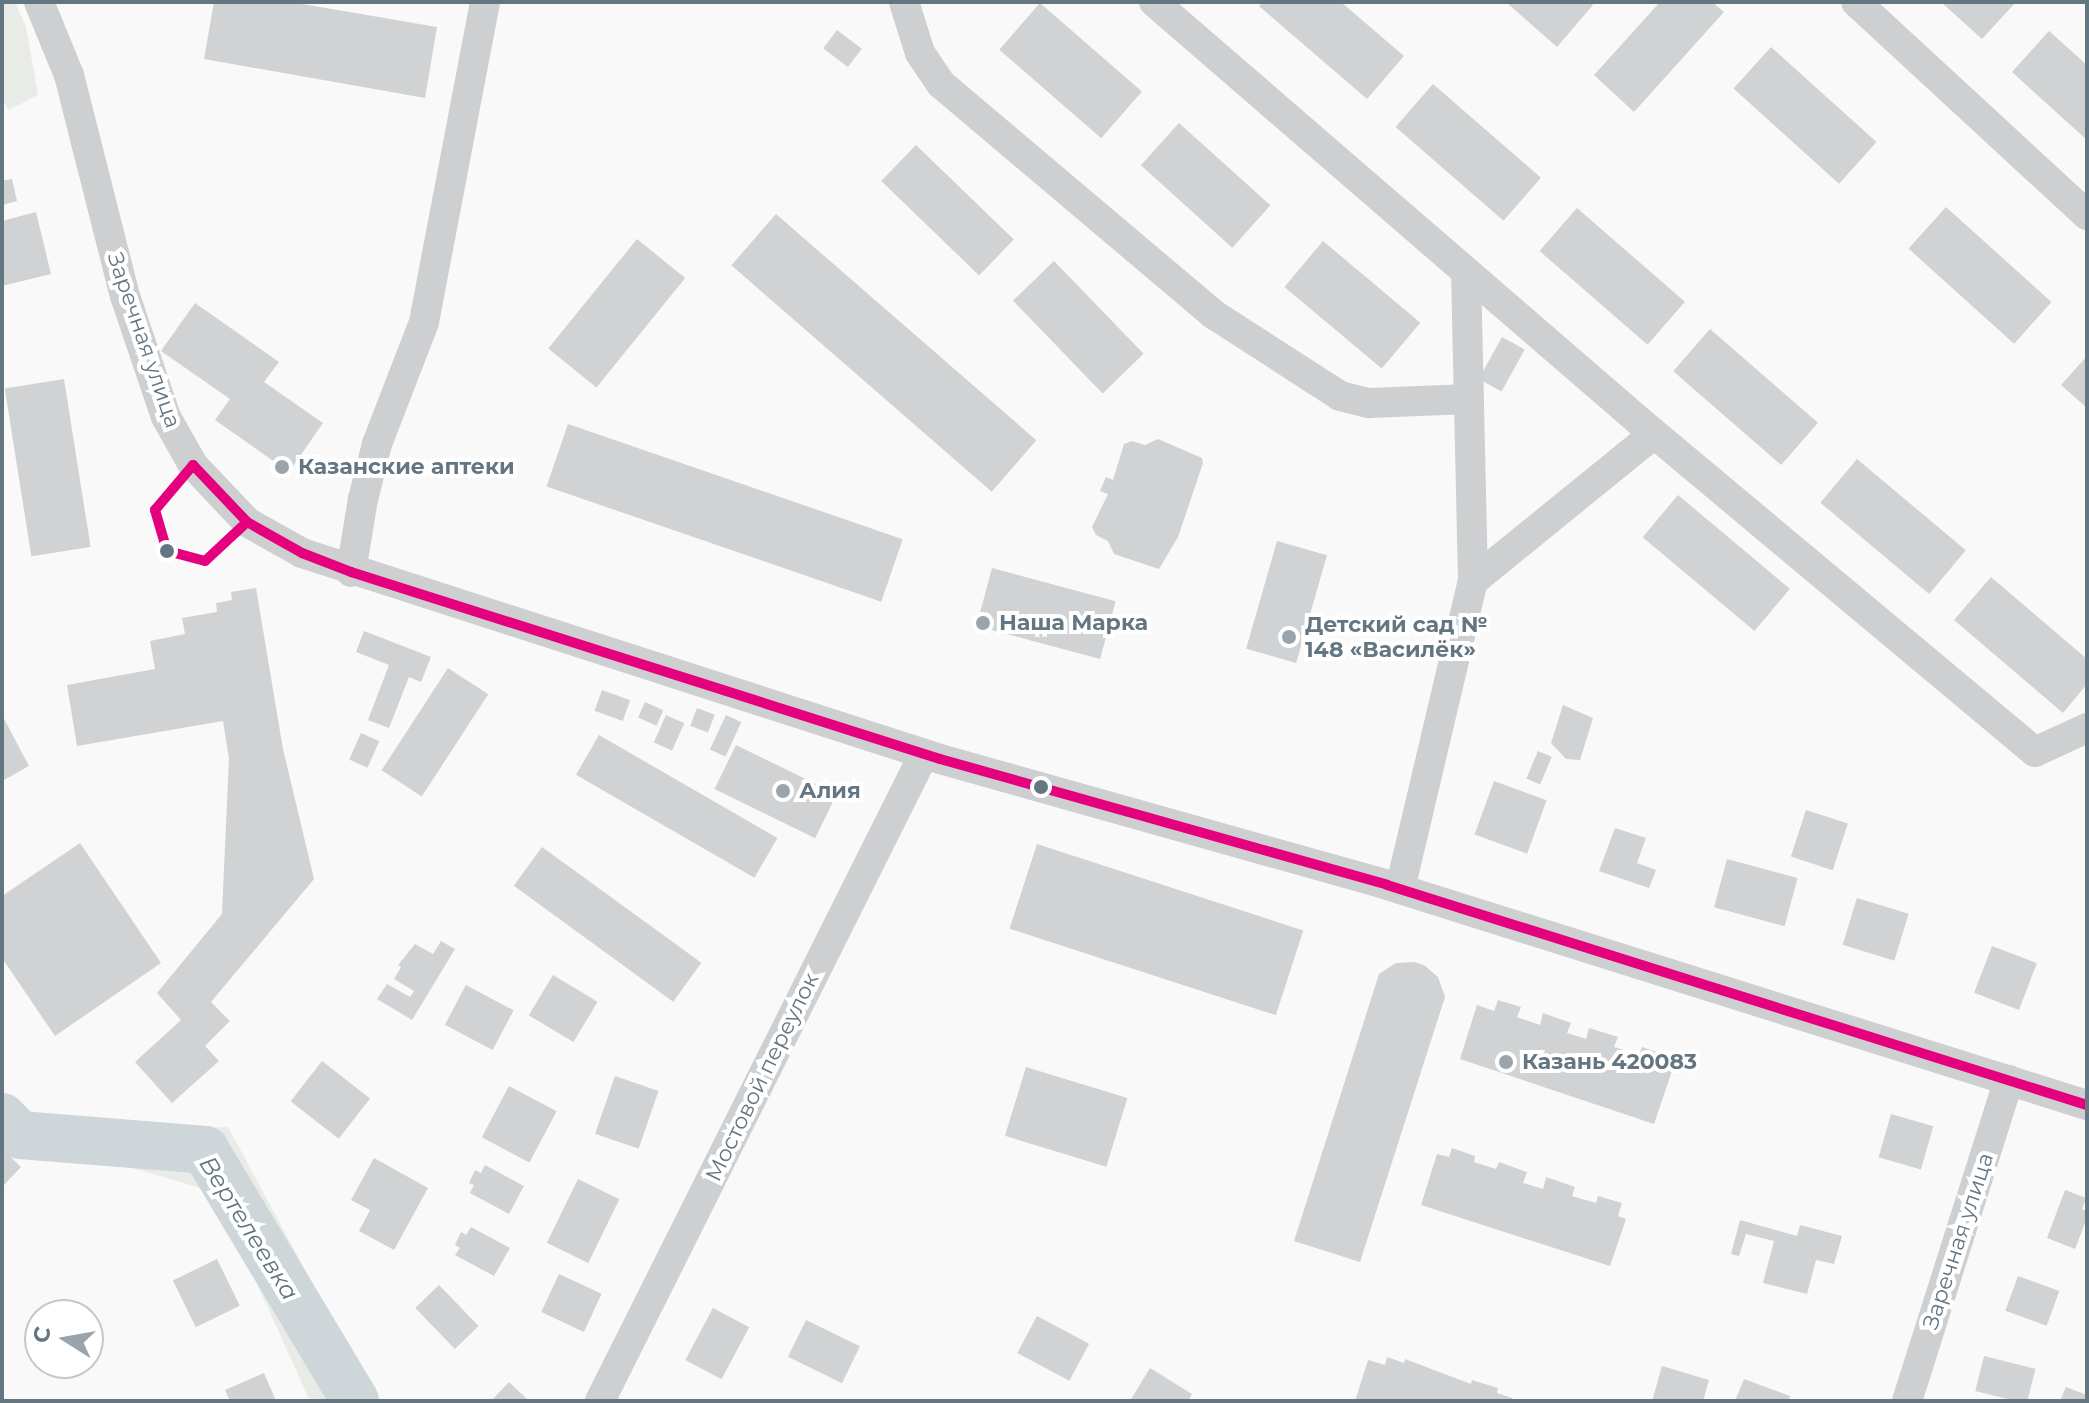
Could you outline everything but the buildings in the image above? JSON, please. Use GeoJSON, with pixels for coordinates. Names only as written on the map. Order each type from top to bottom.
{"type":"FeatureCollection","features":[{"type":"Feature","properties":{"kind":"street","name":"Заречная улица"},"geometry":{"type":"LineString","coordinates":[[39,2],[69,75],[125,296],[166,417],[193,465],[247,522],[302,553],[351,572],[924,754],[1077,800],[1400,889],[2087,1105]]}},
{"type":"Feature","properties":{"kind":"street"},"geometry":{"type":"LineString","coordinates":[[351,572],[363,499],[377,444],[424,322],[485,2]]}},
{"type":"Feature","properties":{"kind":"street"},"geometry":{"type":"LineString","coordinates":[[904,2],[920,53],[941,84],[1213,314],[1340,396],[1369,403],[1469,399]]}},
{"type":"Feature","properties":{"kind":"street"},"geometry":{"type":"LineString","coordinates":[[1154,2],[1654,434],[2035,752],[2087,728]]}},
{"type":"Feature","properties":{"kind":"street"},"geometry":{"type":"LineString","coordinates":[[1856,2],[2087,215]]}},
{"type":"Feature","properties":{"kind":"street"},"geometry":{"type":"LineString","coordinates":[[1400,889],[1473,581],[1466,272]]}},
{"type":"Feature","properties":{"kind":"street"},"geometry":{"type":"LineString","coordinates":[[1473,581],[1654,434]]}},
{"type":"Feature","properties":{"kind":"street","name":"Мостовой переулок"},"geometry":{"type":"LineString","coordinates":[[600,1401],[924,754]]}},
{"type":"Feature","properties":{"kind":"street","name":"Заречная улица"},"geometry":{"type":"LineString","coordinates":[[1907,1401],[2009,1080]]}},
{"type":"Feature","properties":{"kind":"shaded area"},"geometry":{"type":"Polygon","coordinates":[[[2,2],[15,2],[26,27],[38,95],[9,110],[2,100],[2,2]]]}},
{"type":"Feature","properties":{"kind":"shaded area"},"geometry":{"type":"Polygon","coordinates":[[[228,1127],[377,1401],[310,1401],[239,1244],[201,1188],[20,1135],[228,1127]]]}},
{"type":"Feature","properties":{"kind":"waterway","name":"Вертелеевка"},"geometry":{"type":"LineString","coordinates":[[2,1117],[20,1135],[205,1150],[355,1401]]}},
{"type":"Feature","properties":{"kind":"transit line"},"geometry":{"type":"LineString","coordinates":[[193,465],[247,522],[205,561],[167,551],[155,510],[193,465]]}},
{"type":"Feature","properties":{"kind":"transit line"},"geometry":{"type":"LineString","coordinates":[[247,522],[302,553],[351,572],[940,759],[1387,885],[2087,1105]]}},
{"type":"Feature","properties":{"kind":"place","name":"Казанские аптеки"},"geometry":{"type":"Point","coordinates":[282,467]}},
{"type":"Feature","properties":{"kind":"place","name":"Наша Марка"},"geometry":{"type":"Point","coordinates":[983,623]}},
{"type":"Feature","properties":{"kind":"place","name":"Детский сад № 148 «Василёк»"},"geometry":{"type":"Point","coordinates":[1289,637]}},
{"type":"Feature","properties":{"kind":"place","name":"Алия"},"geometry":{"type":"Point","coordinates":[783,791]}},
{"type":"Feature","properties":{"kind":"place","name":"Казань 420083"},"geometry":{"type":"Point","coordinates":[1506,1062]}}]}
